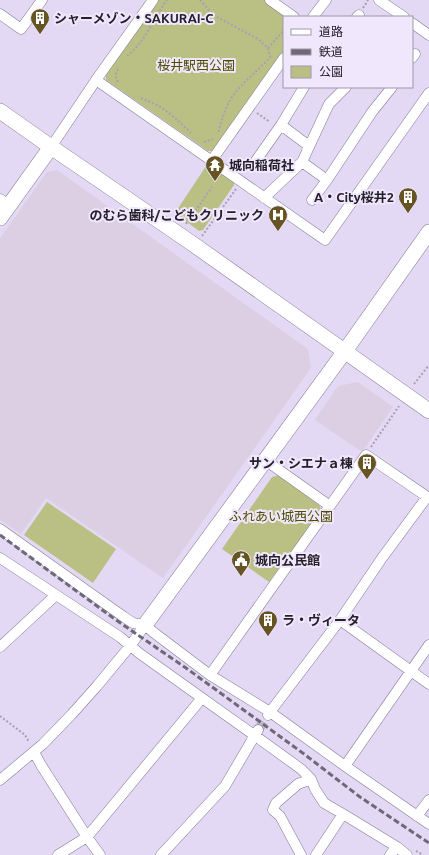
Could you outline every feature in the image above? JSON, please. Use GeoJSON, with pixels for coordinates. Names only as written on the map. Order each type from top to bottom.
{"type":"FeatureCollection","features":[{"type":"Feature","properties":{"kind":"street"},"geometry":{"type":"LineString","coordinates":[[0,14],[21,29],[42,0]]}},
{"type":"Feature","properties":{"kind":"street"},"geometry":{"type":"LineString","coordinates":[[0,218],[4,202],[51,147],[96,80],[154,0]]}},
{"type":"Feature","properties":{"kind":"street"},"geometry":{"type":"LineString","coordinates":[[270,0],[293,16]]}},
{"type":"Feature","properties":{"kind":"street"},"geometry":{"type":"LineString","coordinates":[[314,16],[326,0]]}},
{"type":"Feature","properties":{"kind":"street"},"geometry":{"type":"LineString","coordinates":[[379,0],[399,16]]}},
{"type":"Feature","properties":{"kind":"street"},"geometry":{"type":"LineString","coordinates":[[413,24],[429,35]]}},
{"type":"Feature","properties":{"kind":"street"},"geometry":{"type":"LineString","coordinates":[[212,160],[283,59]]}},
{"type":"Feature","properties":{"kind":"street"},"geometry":{"type":"LineString","coordinates":[[96,80],[325,240],[429,93]]}},
{"type":"Feature","properties":{"kind":"street"},"geometry":{"type":"LineString","coordinates":[[255,162],[280,127],[303,88]]}},
{"type":"Feature","properties":{"kind":"street"},"geometry":{"type":"LineString","coordinates":[[264,198],[302,162],[329,104],[345,88]]}},
{"type":"Feature","properties":{"kind":"street"},"geometry":{"type":"LineString","coordinates":[[312,200],[372,112],[391,88]]}},
{"type":"Feature","properties":{"kind":"street"},"geometry":{"type":"LineString","coordinates":[[0,111],[190,242],[429,411]]}},
{"type":"Feature","properties":{"kind":"street"},"geometry":{"type":"LineString","coordinates":[[280,127],[309,146]]}},
{"type":"Feature","properties":{"kind":"street"},"geometry":{"type":"LineString","coordinates":[[302,162],[327,180]]}},
{"type":"Feature","properties":{"kind":"street"},"geometry":{"type":"LineString","coordinates":[[0,780],[43,744],[82,703],[130,646],[345,352],[429,232]]}},
{"type":"Feature","properties":{"kind":"street"},"geometry":{"type":"LineString","coordinates":[[210,675],[366,455],[428,498],[382,558],[340,620],[269,714]]}},
{"type":"Feature","properties":{"kind":"street"},"geometry":{"type":"LineString","coordinates":[[266,460],[330,506]]}},
{"type":"Feature","properties":{"kind":"street"},"geometry":{"type":"LineString","coordinates":[[0,529],[133,623],[145,625],[210,675],[429,824]]}},
{"type":"Feature","properties":{"kind":"street"},"geometry":{"type":"LineString","coordinates":[[0,558],[120,637],[130,646],[202,698],[256,732],[311,778],[315,789],[324,803],[397,846],[407,855]]}},
{"type":"Feature","properties":{"kind":"street"},"geometry":{"type":"LineString","coordinates":[[0,647],[56,595]]}},
{"type":"Feature","properties":{"kind":"street"},"geometry":{"type":"LineString","coordinates":[[340,620],[429,684]]}},
{"type":"Feature","properties":{"kind":"street"},"geometry":{"type":"LineString","coordinates":[[345,766],[429,645]]}},
{"type":"Feature","properties":{"kind":"street"},"geometry":{"type":"LineString","coordinates":[[58,855],[87,838],[202,698]]}},
{"type":"Feature","properties":{"kind":"street"},"geometry":{"type":"LineString","coordinates":[[161,855],[225,786],[256,732]]}},
{"type":"Feature","properties":{"kind":"street"},"geometry":{"type":"LineString","coordinates":[[34,752],[87,838],[100,855]]}},
{"type":"Feature","properties":{"kind":"street"},"geometry":{"type":"LineString","coordinates":[[301,855],[280,816],[273,810],[276,803],[298,784],[311,778]]}},
{"type":"Feature","properties":{"kind":"street"},"geometry":{"type":"LineString","coordinates":[[417,816],[429,800]]}},
{"type":"Feature","properties":{"kind":"street"},"geometry":{"type":"LineString","coordinates":[[316,855],[342,814]]}},
{"type":"Feature","properties":{"kind":"street"},"geometry":{"type":"LineString","coordinates":[[390,855],[397,846]]}},
{"type":"Feature","properties":{"kind":"path"},"geometry":{"type":"LineString","coordinates":[[126,56],[145,37],[167,0]]}},
{"type":"Feature","properties":{"kind":"path"},"geometry":{"type":"LineString","coordinates":[[199,139],[203,143],[212,140],[217,134],[234,94],[270,58],[268,48],[258,39],[217,17],[200,0]]}},
{"type":"Feature","properties":{"kind":"path"},"geometry":{"type":"LineString","coordinates":[[268,48],[283,31]]}},
{"type":"Feature","properties":{"kind":"path"},"geometry":{"type":"LineString","coordinates":[[119,67],[115,74],[116,79],[120,84]]}},
{"type":"Feature","properties":{"kind":"path"},"geometry":{"type":"LineString","coordinates":[[138,96],[164,109],[195,136]]}},
{"type":"Feature","properties":{"kind":"path"},"geometry":{"type":"LineString","coordinates":[[249,108],[280,127]]}},
{"type":"Feature","properties":{"kind":"path"},"geometry":{"type":"LineString","coordinates":[[202,237],[242,182]]}},
{"type":"Feature","properties":{"kind":"path"},"geometry":{"type":"LineString","coordinates":[[184,226],[212,188]]}},
{"type":"Feature","properties":{"kind":"path"},"geometry":{"type":"LineString","coordinates":[[414,384],[429,365]]}},
{"type":"Feature","properties":{"kind":"path"},"geometry":{"type":"LineString","coordinates":[[366,455],[399,406]]}},
{"type":"Feature","properties":{"kind":"path"},"geometry":{"type":"LineString","coordinates":[[0,716],[25,734],[34,752]]}},
{"type":"Feature","properties":{"kind":"shaded area"},"geometry":{"type":"Polygon","coordinates":[[[57,170],[308,349],[311,368],[163,578],[46,498],[21,534],[0,520],[0,238],[47,172],[57,170]]]}},
{"type":"Feature","properties":{"kind":"shaded area"},"geometry":{"type":"Polygon","coordinates":[[[358,382],[393,407],[362,452],[315,420],[338,386],[358,382]]]}},
{"type":"Feature","properties":{"kind":"green space","name":"桜井駅西公園"},"geometry":{"type":"Polygon","coordinates":[[[158,0],[265,0],[288,16],[283,16],[283,52],[214,151],[208,151],[106,80],[106,74],[158,0]]]}},
{"type":"Feature","properties":{"kind":"green space"},"geometry":{"type":"Polygon","coordinates":[[[208,163],[234,182],[234,185],[203,230],[199,231],[175,213],[208,163]]]}},
{"type":"Feature","properties":{"kind":"green space","name":"ふれあい城西公園"},"geometry":{"type":"Polygon","coordinates":[[[280,475],[320,506],[321,512],[269,582],[222,549],[272,477],[280,475]]]}},
{"type":"Feature","properties":{"kind":"green space"},"geometry":{"type":"Polygon","coordinates":[[[47,502],[116,549],[93,583],[24,535],[47,502]]]}},
{"type":"Feature","properties":{"kind":"tunnel"},"geometry":{"type":"LineString","coordinates":[[258,730],[268,715]]}},
{"type":"Feature","properties":{"kind":"railway"},"geometry":{"type":"LineString","coordinates":[[0,535],[116,620],[252,716],[360,797],[429,843]]}},
{"type":"Feature","properties":{"kind":"place","name":"シャーメゾン・SAKURAI-C"},"geometry":{"type":"Point","coordinates":[40,35]}},
{"type":"Feature","properties":{"kind":"place","name":"城向稲荷社"},"geometry":{"type":"Point","coordinates":[215,182]}},
{"type":"Feature","properties":{"kind":"place","name":"A・City桜井2"},"geometry":{"type":"Point","coordinates":[408,214]}},
{"type":"Feature","properties":{"kind":"place","name":"のむら歯科/こどもクリニック"},"geometry":{"type":"Point","coordinates":[278,232]}},
{"type":"Feature","properties":{"kind":"place","name":"サン・シエナａ棟"},"geometry":{"type":"Point","coordinates":[367,480]}},
{"type":"Feature","properties":{"kind":"place","name":"城向公民館"},"geometry":{"type":"Point","coordinates":[241,577]}},
{"type":"Feature","properties":{"kind":"place","name":"ラ・ヴィータ"},"geometry":{"type":"Point","coordinates":[268,637]}}]}
